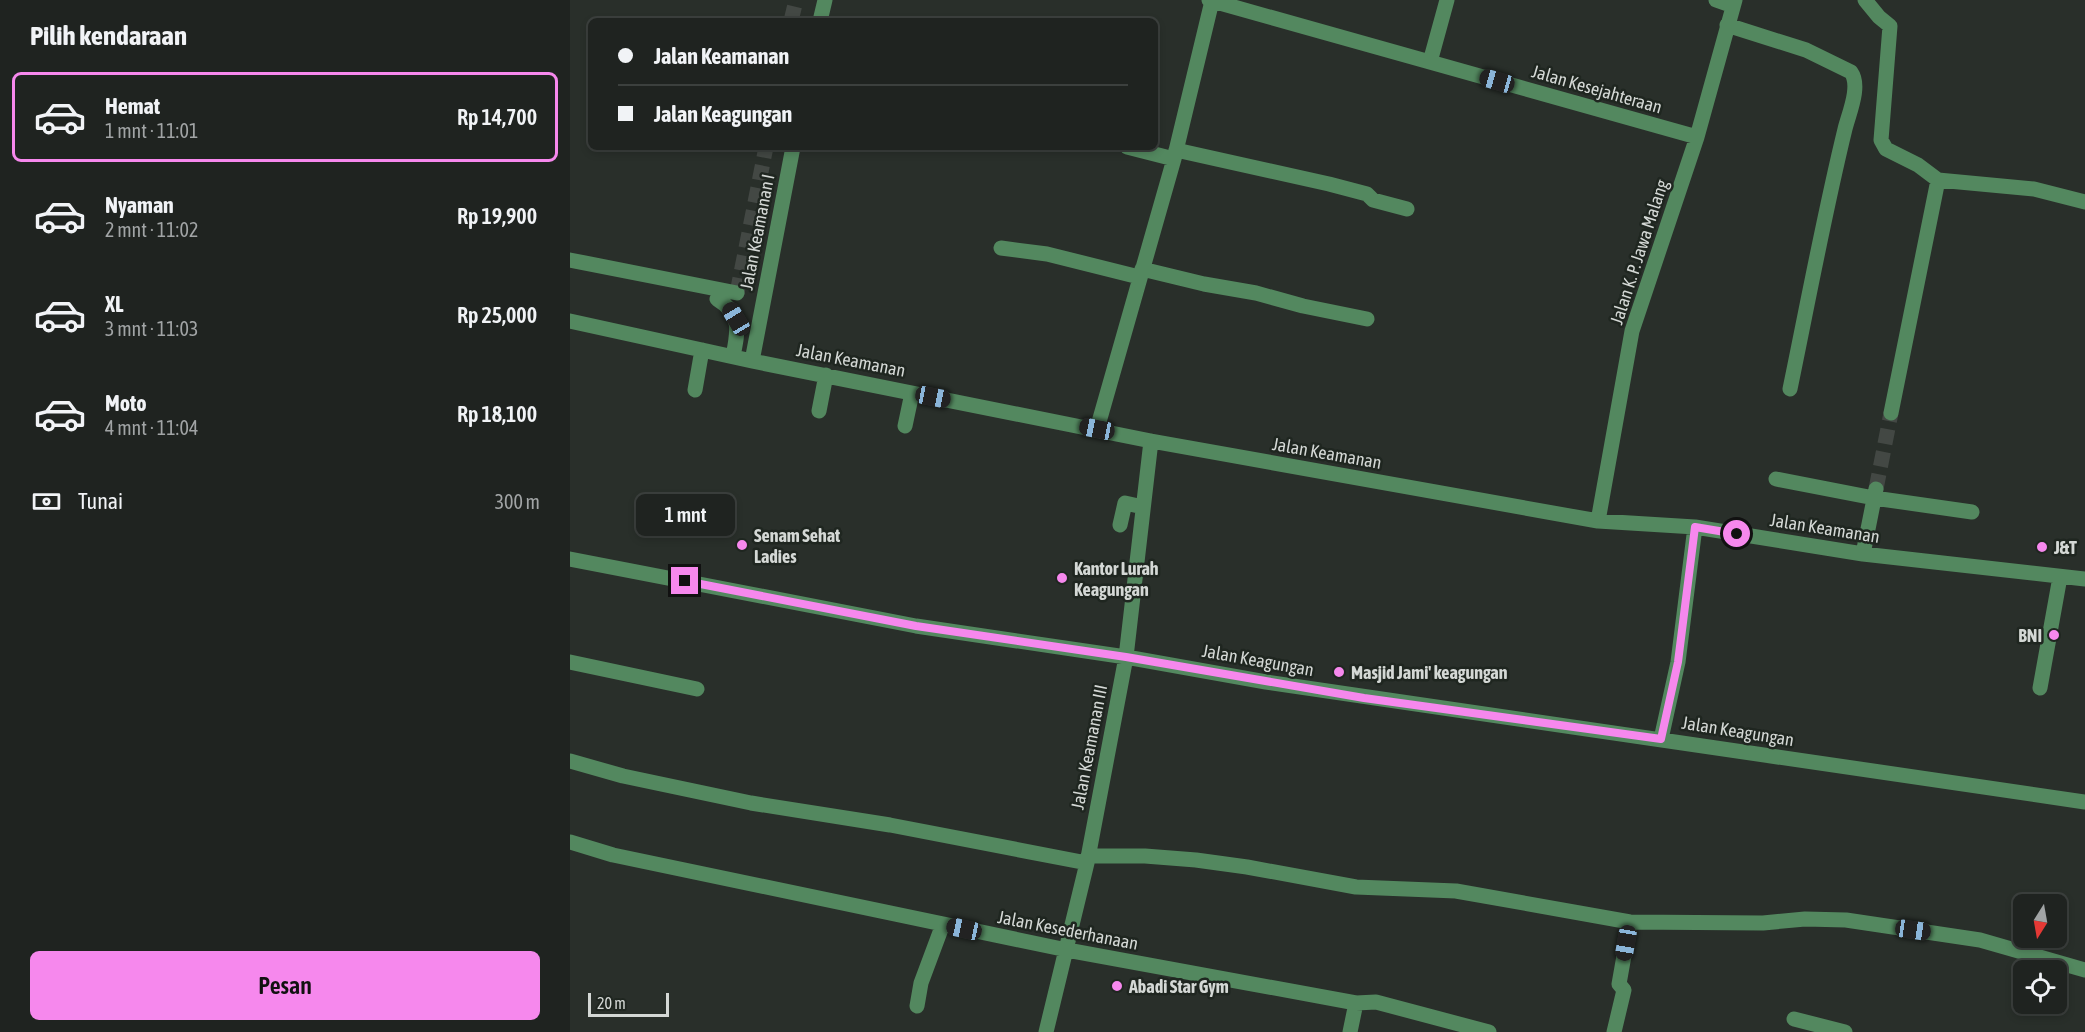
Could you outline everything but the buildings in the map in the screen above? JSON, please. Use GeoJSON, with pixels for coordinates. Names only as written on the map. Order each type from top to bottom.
{"type":"FeatureCollection","features":[{"type":"Feature","properties":{"kind":"street"},"geometry":{"type":"LineString","coordinates":[[821,18],[825,0]]}},
{"type":"Feature","properties":{"kind":"street"},"geometry":{"type":"LineString","coordinates":[[1097,429],[1175,154],[1211,0]]}},
{"type":"Feature","properties":{"kind":"street","name":"Jalan Kesejahteraan"},"geometry":{"type":"LineString","coordinates":[[1211,0],[1697,137]]}},
{"type":"Feature","properties":{"kind":"street"},"geometry":{"type":"LineString","coordinates":[[1430,62],[1447,0]]}},
{"type":"Feature","properties":{"kind":"street"},"geometry":{"type":"LineString","coordinates":[[1716,0],[1734,3]]}},
{"type":"Feature","properties":{"kind":"street"},"geometry":{"type":"LineString","coordinates":[[1865,0],[1890,26],[1881,141],[1886,149],[1918,165],[1938,180],[2034,189],[2085,202]]}},
{"type":"Feature","properties":{"kind":"street","name":"Jalan K. P. Jawa Malang"},"geometry":{"type":"LineString","coordinates":[[1598,520],[1632,331],[1697,137],[1734,3]]}},
{"type":"Feature","properties":{"kind":"street"},"geometry":{"type":"LineString","coordinates":[[1727,25],[1806,50],[1851,72],[1855,77],[1855,88],[1841,144],[1790,389]]}},
{"type":"Feature","properties":{"kind":"street","name":"Jalan Keamanan I"},"geometry":{"type":"LineString","coordinates":[[753,361],[792,150]]}},
{"type":"Feature","properties":{"kind":"street"},"geometry":{"type":"LineString","coordinates":[[1148,150],[1348,189],[1367,194],[1373,200],[1407,209]]}},
{"type":"Feature","properties":{"kind":"street"},"geometry":{"type":"LineString","coordinates":[[1891,413],[1938,180]]}},
{"type":"Feature","properties":{"kind":"street"},"geometry":{"type":"LineString","coordinates":[[1001,248],[1047,254],[1256,293],[1303,306],[1367,319]]}},
{"type":"Feature","properties":{"kind":"street"},"geometry":{"type":"LineString","coordinates":[[570,260],[737,293]]}},
{"type":"Feature","properties":{"kind":"street"},"geometry":{"type":"LineString","coordinates":[[717,299],[728,307],[736,319],[738,328],[733,356]]}},
{"type":"Feature","properties":{"kind":"street","name":"Jalan Keamanan"},"geometry":{"type":"LineString","coordinates":[[570,321],[753,361],[1151,441],[1598,520],[1695,527],[1863,554],[2085,579]]}},
{"type":"Feature","properties":{"kind":"street"},"geometry":{"type":"LineString","coordinates":[[695,390],[702,350]]}},
{"type":"Feature","properties":{"kind":"street"},"geometry":{"type":"LineString","coordinates":[[819,411],[826,375]]}},
{"type":"Feature","properties":{"kind":"street"},"geometry":{"type":"LineString","coordinates":[[905,426],[912,393]]}},
{"type":"Feature","properties":{"kind":"street","name":"Jalan Keamanan III"},"geometry":{"type":"LineString","coordinates":[[1046,1032],[1088,859],[1126,657],[1151,441]]}},
{"type":"Feature","properties":{"kind":"street"},"geometry":{"type":"LineString","coordinates":[[1776,479],[1875,493],[1972,512]]}},
{"type":"Feature","properties":{"kind":"street"},"geometry":{"type":"LineString","coordinates":[[1863,554],[1875,493]]}},
{"type":"Feature","properties":{"kind":"street"},"geometry":{"type":"LineString","coordinates":[[1120,525],[1125,503],[1143,507]]}},
{"type":"Feature","properties":{"kind":"street"},"geometry":{"type":"LineString","coordinates":[[1661,739],[1678,662],[1695,527]]}},
{"type":"Feature","properties":{"kind":"street","name":"Jalan Keagungan"},"geometry":{"type":"LineString","coordinates":[[570,559],[916,626],[1126,657],[1364,698],[1661,739],[2085,802]]}},
{"type":"Feature","properties":{"kind":"street"},"geometry":{"type":"LineString","coordinates":[[2040,688],[2060,577]]}},
{"type":"Feature","properties":{"kind":"street"},"geometry":{"type":"LineString","coordinates":[[570,662],[697,689]]}},
{"type":"Feature","properties":{"kind":"street"},"geometry":{"type":"LineString","coordinates":[[570,761],[623,776],[751,803],[1088,859],[1145,856],[1196,860],[1356,887],[1456,891],[1630,922],[1753,923],[1846,920],[1980,940],[2085,970]]}},
{"type":"Feature","properties":{"kind":"street","name":"Jalan Kesederhanaan"},"geometry":{"type":"LineString","coordinates":[[570,842],[613,855],[1067,950],[1356,1003],[1376,1002],[1489,1032]]}},
{"type":"Feature","properties":{"kind":"street"},"geometry":{"type":"LineString","coordinates":[[1614,1032],[1624,990],[1619,984],[1630,922]]}},
{"type":"Feature","properties":{"kind":"street"},"geometry":{"type":"LineString","coordinates":[[917,1006],[921,983],[943,924]]}},
{"type":"Feature","properties":{"kind":"street"},"geometry":{"type":"LineString","coordinates":[[1350,1032],[1356,1003]]}},
{"type":"Feature","properties":{"kind":"street"},"geometry":{"type":"LineString","coordinates":[[1794,1019],[1845,1032]]}},
{"type":"Feature","properties":{"kind":"tunnel"},"geometry":{"type":"LineString","coordinates":[[792,18],[796,0]]}},
{"type":"Feature","properties":{"kind":"tunnel"},"geometry":{"type":"LineString","coordinates":[[737,293],[765,150]]}},
{"type":"Feature","properties":{"kind":"tunnel"},"geometry":{"type":"LineString","coordinates":[[1876,489],[1891,413]]}},
{"type":"Feature","properties":{"kind":"place","name":"Senam Sehat Ladies"},"geometry":{"type":"Point","coordinates":[742,545]}},
{"type":"Feature","properties":{"kind":"place","name":"J&T"},"geometry":{"type":"Point","coordinates":[2042,547]}},
{"type":"Feature","properties":{"kind":"place","name":"Kantor Lurah Keagungan"},"geometry":{"type":"Point","coordinates":[1062,578]}},
{"type":"Feature","properties":{"kind":"place","name":"BNI"},"geometry":{"type":"Point","coordinates":[2054,635]}},
{"type":"Feature","properties":{"kind":"place","name":"Masjid Jami' keagungan"},"geometry":{"type":"Point","coordinates":[1339,672]}},
{"type":"Feature","properties":{"kind":"place","name":"Abadi Star Gym"},"geometry":{"type":"Point","coordinates":[1117,986]}},
{"type":"Feature","properties":{"kind":"route"},"geometry":{"type":"LineString","coordinates":[[685,581],[916,626],[1126,657],[1364,698],[1661,739],[1678,662],[1695,527],[1737,534]]}}]}
